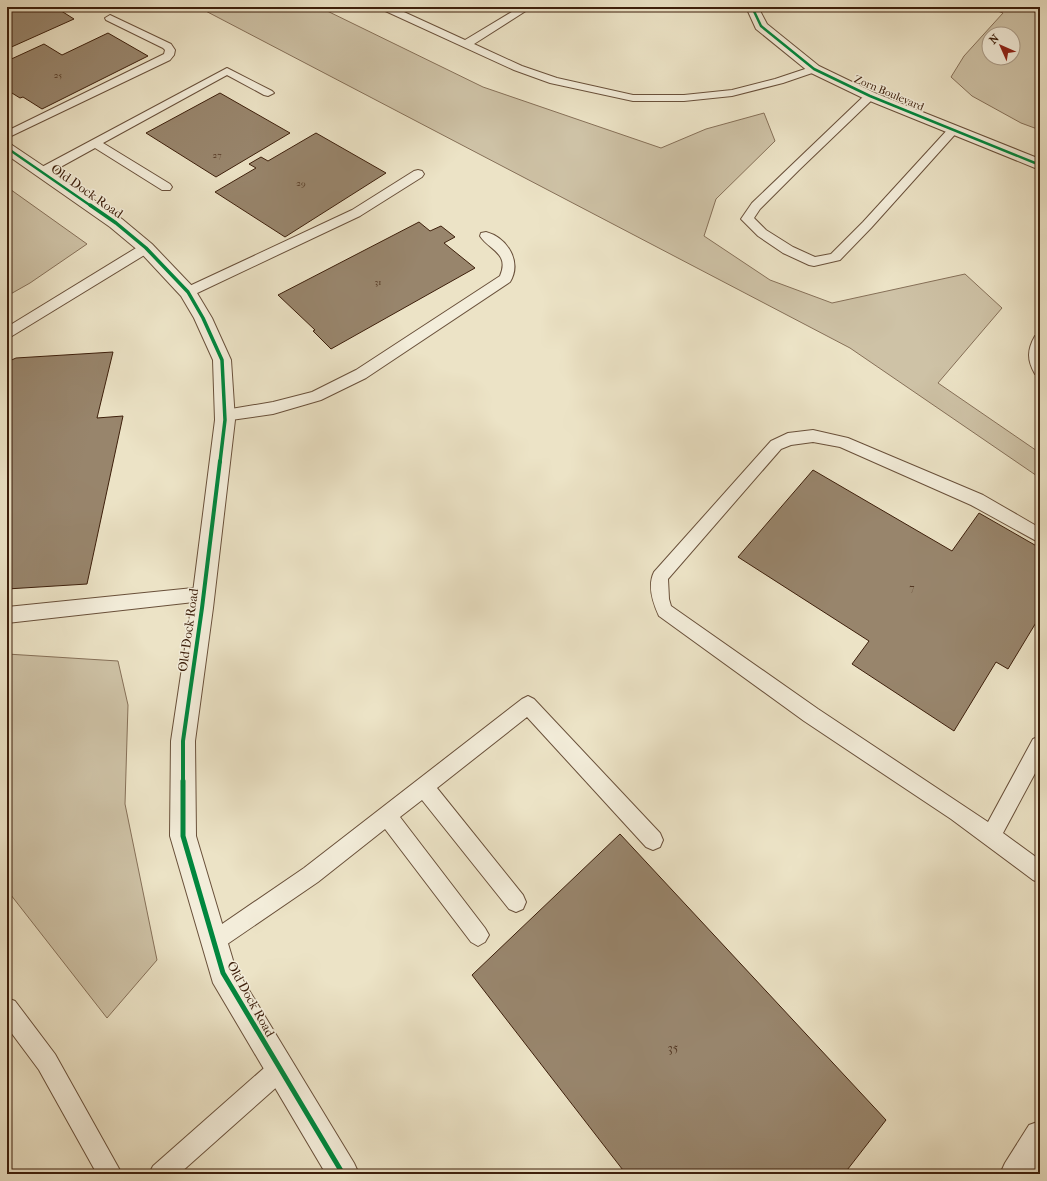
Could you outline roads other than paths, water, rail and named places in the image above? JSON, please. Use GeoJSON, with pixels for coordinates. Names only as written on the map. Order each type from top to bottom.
{"type":"FeatureCollection","features":[{"type":"Feature","properties":{"kind":"street","name":"Zorn Boulevard"},"geometry":{"type":"LineString","coordinates":[[752,7],[762,26],[814,69],[870,96],[1040,165]]}},
{"type":"Feature","properties":{"kind":"street","name":"Old Dock Road"},"geometry":{"type":"LineString","coordinates":[[7,148],[116,223],[146,248],[188,292],[204,318],[222,360],[224,415],[203,594],[183,742],[183,836],[223,973],[343,1174]]}},
{"type":"Feature","properties":{"kind":"street"},"geometry":{"type":"LineString","coordinates":[[1016,1174],[1040,1136]]}},
{"type":"Feature","properties":{"kind":"lane"},"geometry":{"type":"LineString","coordinates":[[385,7],[518,68],[554,81],[633,98],[684,98],[732,93],[779,81],[814,69]]}},
{"type":"Feature","properties":{"kind":"lane"},"geometry":{"type":"LineString","coordinates":[[466,44],[527,7]]}},
{"type":"Feature","properties":{"kind":"lane"},"geometry":{"type":"LineString","coordinates":[[7,135],[169,55],[170,50],[166,46],[110,18]]}},
{"type":"Feature","properties":{"kind":"lane"},"geometry":{"type":"LineString","coordinates":[[42,172],[227,71],[268,93]]}},
{"type":"Feature","properties":{"kind":"lane"},"geometry":{"type":"LineString","coordinates":[[870,96],[756,206],[747,219],[762,233],[788,250],[814,262],[835,257],[867,225],[953,130]]}},
{"type":"Feature","properties":{"kind":"lane"},"geometry":{"type":"LineString","coordinates":[[95,143],[166,187]]}},
{"type":"Feature","properties":{"kind":"lane"},"geometry":{"type":"LineString","coordinates":[[188,292],[356,213],[418,174]]}},
{"type":"Feature","properties":{"kind":"lane"},"geometry":{"type":"LineString","coordinates":[[224,415],[273,408],[316,396],[361,374],[505,279],[509,272],[508,258],[498,243],[486,236]]}},
{"type":"Feature","properties":{"kind":"lane"},"geometry":{"type":"LineString","coordinates":[[7,333],[146,248]]}},
{"type":"Feature","properties":{"kind":"lane"},"geometry":{"type":"LineString","coordinates":[[1040,340],[1036,356],[1040,370]]}},
{"type":"Feature","properties":{"kind":"lane"},"geometry":{"type":"LineString","coordinates":[[1040,536],[977,500],[843,442],[813,436],[788,438],[776,445],[660,576],[660,599],[665,611],[810,715],[958,812],[1040,873]]}},
{"type":"Feature","properties":{"kind":"lane"},"geometry":{"type":"LineString","coordinates":[[7,615],[203,594]]}},
{"type":"Feature","properties":{"kind":"lane"},"geometry":{"type":"LineString","coordinates":[[213,942],[311,875],[424,788],[528,705],[652,840]]}},
{"type":"Feature","properties":{"kind":"lane"},"geometry":{"type":"LineString","coordinates":[[991,836],[1040,745]]}},
{"type":"Feature","properties":{"kind":"lane"},"geometry":{"type":"LineString","coordinates":[[424,788],[516,902]]}},
{"type":"Feature","properties":{"kind":"lane"},"geometry":{"type":"LineString","coordinates":[[387,816],[478,935]]}},
{"type":"Feature","properties":{"kind":"lane"},"geometry":{"type":"LineString","coordinates":[[7,1009],[47,1062],[110,1174]]}},
{"type":"Feature","properties":{"kind":"lane"},"geometry":{"type":"LineString","coordinates":[[161,1174],[280,1069]]}}]}
